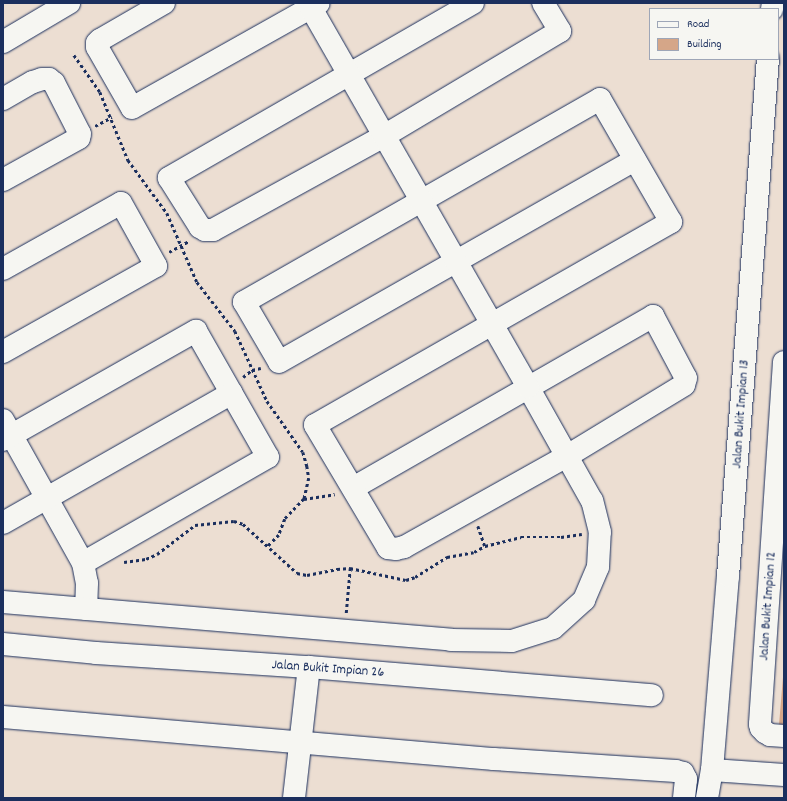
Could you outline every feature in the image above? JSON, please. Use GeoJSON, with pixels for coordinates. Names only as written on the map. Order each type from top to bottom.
{"type":"FeatureCollection","features":[{"type":"Feature","properties":{"kind":"street"},"geometry":{"type":"LineString","coordinates":[[3,42],[69,3]]}},
{"type":"Feature","properties":{"kind":"street"},"geometry":{"type":"LineString","coordinates":[[3,602],[451,640],[512,641],[553,628],[584,600],[598,567],[600,532],[592,501],[349,74],[312,5],[132,108],[97,47],[97,43],[164,3]]}},
{"type":"Feature","properties":{"kind":"street"},"geometry":{"type":"LineString","coordinates":[[472,3],[169,178],[200,227],[205,230],[213,230],[384,136],[560,31],[543,3]]}},
{"type":"Feature","properties":{"kind":"street","name":"Jalan Bukit Impian 13"},"geometry":{"type":"LineString","coordinates":[[712,798],[712,770],[768,60]]}},
{"type":"Feature","properties":{"kind":"street"},"geometry":{"type":"LineString","coordinates":[[3,99],[33,82],[42,79],[49,79],[54,84],[80,134],[78,138],[3,180]]}},
{"type":"Feature","properties":{"kind":"street"},"geometry":{"type":"LineString","coordinates":[[353,488],[653,316],[686,378],[684,385],[567,456],[404,547],[396,549],[388,548],[315,425],[671,222],[600,99],[244,302],[279,362],[635,160]]}},
{"type":"Feature","properties":{"kind":"street"},"geometry":{"type":"LineString","coordinates":[[3,269],[121,203],[155,264],[3,352]]}},
{"type":"Feature","properties":{"kind":"street"},"geometry":{"type":"LineString","coordinates":[[83,563],[268,457],[196,331],[6,432],[47,498],[83,563],[87,583],[86,609]]}},
{"type":"Feature","properties":{"kind":"street","name":"Jalan Bukit Impian 12"},"geometry":{"type":"LineString","coordinates":[[784,362],[760,724],[760,728],[770,735],[784,736]]}},
{"type":"Feature","properties":{"kind":"street"},"geometry":{"type":"LineString","coordinates":[[3,523],[230,390]]}},
{"type":"Feature","properties":{"kind":"street","name":"Jalan Bukit Impian 26"},"geometry":{"type":"LineString","coordinates":[[3,644],[96,653],[309,667],[652,695]]}},
{"type":"Feature","properties":{"kind":"street"},"geometry":{"type":"LineString","coordinates":[[294,798],[309,667]]}},
{"type":"Feature","properties":{"kind":"street"},"geometry":{"type":"LineString","coordinates":[[3,717],[300,743],[683,773],[686,779],[684,798]]}},
{"type":"Feature","properties":{"kind":"street"},"geometry":{"type":"LineString","coordinates":[[712,770],[784,774]]}},
{"type":"Feature","properties":{"kind":"street","name":"Jalan Bukit Impian 13"},"geometry":{"type":"LineString","coordinates":[[707,798],[712,770]]}},
{"type":"Feature","properties":{"kind":"path"},"geometry":{"type":"LineString","coordinates":[[74,55],[100,92],[128,160],[167,213],[197,282],[234,331],[267,402],[303,452],[309,478],[304,499],[285,519],[279,535],[267,547]]}},
{"type":"Feature","properties":{"kind":"path"},"geometry":{"type":"LineString","coordinates":[[80,134],[111,117],[132,108]]}},
{"type":"Feature","properties":{"kind":"path"},"geometry":{"type":"LineString","coordinates":[[155,264],[181,244],[213,230]]}},
{"type":"Feature","properties":{"kind":"path"},"geometry":{"type":"LineString","coordinates":[[230,390],[252,370],[279,362]]}},
{"type":"Feature","properties":{"kind":"path"},"geometry":{"type":"LineString","coordinates":[[304,499],[328,496],[353,488]]}},
{"type":"Feature","properties":{"kind":"path"},"geometry":{"type":"LineString","coordinates":[[118,562],[133,562],[157,554],[195,525],[234,521],[244,524],[267,547],[297,573],[307,575],[350,568],[406,580],[415,577],[447,557],[474,552],[485,546],[521,537],[561,536],[600,532]]}},
{"type":"Feature","properties":{"kind":"path"},"geometry":{"type":"LineString","coordinates":[[344,631],[350,568]]}},
{"type":"Feature","properties":{"kind":"building"},"geometry":{"type":"Polygon","coordinates":[[[783,677],[784,725],[779,725],[783,677]]]}}]}
